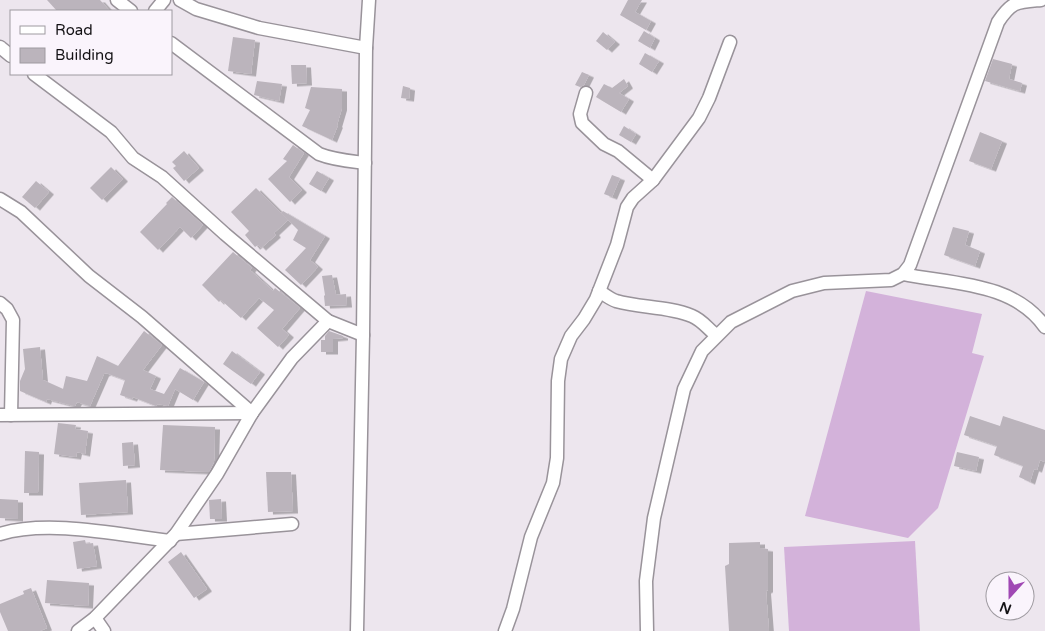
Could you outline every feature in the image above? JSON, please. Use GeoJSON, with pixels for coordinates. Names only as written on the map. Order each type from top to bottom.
{"type":"FeatureCollection","features":[{"type":"Feature","properties":{"kind":"street"},"geometry":{"type":"LineString","coordinates":[[117,0],[130,10]]}},
{"type":"Feature","properties":{"kind":"street"},"geometry":{"type":"LineString","coordinates":[[156,10],[164,0]]}},
{"type":"Feature","properties":{"kind":"street"},"geometry":{"type":"LineString","coordinates":[[180,0],[196,9],[259,28],[366,48]]}},
{"type":"Feature","properties":{"kind":"street"},"geometry":{"type":"LineString","coordinates":[[357,631],[366,48],[369,0]]}},
{"type":"Feature","properties":{"kind":"street"},"geometry":{"type":"LineString","coordinates":[[647,631],[646,581],[654,518],[684,388],[702,351],[731,322],[792,291],[824,283],[891,280],[903,274],[910,265],[998,22],[1015,3],[1041,0]]}},
{"type":"Feature","properties":{"kind":"street"},"geometry":{"type":"LineString","coordinates":[[505,631],[513,609],[531,537],[552,483],[556,458],[557,390],[561,359],[571,336],[584,319],[599,291],[616,245],[627,206],[652,180],[699,118],[709,98],[730,42]]}},
{"type":"Feature","properties":{"kind":"street"},"geometry":{"type":"LineString","coordinates":[[172,44],[319,154],[342,161],[365,163]]}},
{"type":"Feature","properties":{"kind":"street"},"geometry":{"type":"LineString","coordinates":[[0,47],[10,55]]}},
{"type":"Feature","properties":{"kind":"street"},"geometry":{"type":"LineString","coordinates":[[35,75],[110,132],[133,158],[162,177],[328,322],[363,335]]}},
{"type":"Feature","properties":{"kind":"street"},"geometry":{"type":"LineString","coordinates":[[586,92],[580,114],[582,123],[604,144],[618,151],[652,180]]}},
{"type":"Feature","properties":{"kind":"street"},"geometry":{"type":"LineString","coordinates":[[0,199],[20,212],[89,276],[142,317],[252,414]]}},
{"type":"Feature","properties":{"kind":"street"},"geometry":{"type":"LineString","coordinates":[[903,274],[981,288],[1006,296],[1020,302],[1041,321],[1045,328]]}},
{"type":"Feature","properties":{"kind":"street"},"geometry":{"type":"LineString","coordinates":[[599,291],[614,300],[681,312],[692,316],[700,320],[716,335]]}},
{"type":"Feature","properties":{"kind":"street"},"geometry":{"type":"LineString","coordinates":[[0,304],[7,309],[13,320],[5,415],[252,414]]}},
{"type":"Feature","properties":{"kind":"street"},"geometry":{"type":"LineString","coordinates":[[78,631],[94,618],[173,538],[217,474],[252,414],[292,358],[328,322]]}},
{"type":"Feature","properties":{"kind":"street"},"geometry":{"type":"LineString","coordinates":[[0,534],[14,530],[65,528],[173,538],[292,524]]}},
{"type":"Feature","properties":{"kind":"street"},"geometry":{"type":"LineString","coordinates":[[94,618],[104,631]]}},
{"type":"Feature","properties":{"kind":"shaded area"},"geometry":{"type":"Polygon","coordinates":[[[866,291],[982,314],[972,353],[984,356],[938,508],[908,538],[805,516],[866,291]]]}},
{"type":"Feature","properties":{"kind":"shaded area"},"geometry":{"type":"Polygon","coordinates":[[[915,541],[920,631],[789,631],[784,547],[915,541]]]}},
{"type":"Feature","properties":{"kind":"building"},"geometry":{"type":"Polygon","coordinates":[[[47,0],[100,0],[109,10],[56,10],[47,0]]]}},
{"type":"Feature","properties":{"kind":"building"},"geometry":{"type":"Polygon","coordinates":[[[628,0],[642,0],[635,12],[651,21],[646,30],[620,15],[628,0]]]}},
{"type":"Feature","properties":{"kind":"building"},"geometry":{"type":"Polygon","coordinates":[[[644,31],[655,38],[650,48],[638,41],[644,31]]]}},
{"type":"Feature","properties":{"kind":"building"},"geometry":{"type":"Polygon","coordinates":[[[603,32],[615,42],[607,50],[596,41],[603,32]]]}},
{"type":"Feature","properties":{"kind":"building"},"geometry":{"type":"Polygon","coordinates":[[[233,37],[255,40],[251,74],[228,71],[233,37]]]}},
{"type":"Feature","properties":{"kind":"building"},"geometry":{"type":"Polygon","coordinates":[[[645,53],[659,61],[652,72],[639,64],[645,53]]]}},
{"type":"Feature","properties":{"kind":"building"},"geometry":{"type":"Polygon","coordinates":[[[993,59],[1012,64],[1009,79],[1022,83],[1020,91],[985,81],[993,59]]]}},
{"type":"Feature","properties":{"kind":"building"},"geometry":{"type":"Polygon","coordinates":[[[291,65],[306,65],[307,83],[292,84],[291,65]]]}},
{"type":"Feature","properties":{"kind":"building"},"geometry":{"type":"Polygon","coordinates":[[[582,72],[589,75],[584,85],[580,87],[575,85],[582,72]]]}},
{"type":"Feature","properties":{"kind":"building"},"geometry":{"type":"Polygon","coordinates":[[[624,79],[628,86],[619,93],[629,99],[621,112],[596,97],[604,84],[612,88],[624,79]]]}},
{"type":"Feature","properties":{"kind":"building"},"geometry":{"type":"Polygon","coordinates":[[[257,81],[282,84],[279,101],[254,95],[257,81]]]}},
{"type":"Feature","properties":{"kind":"building"},"geometry":{"type":"Polygon","coordinates":[[[403,86],[410,88],[409,99],[401,98],[403,86]]]}},
{"type":"Feature","properties":{"kind":"building"},"geometry":{"type":"Polygon","coordinates":[[[311,87],[342,89],[342,108],[332,140],[302,126],[310,110],[305,108],[311,87]]]}},
{"type":"Feature","properties":{"kind":"building"},"geometry":{"type":"Polygon","coordinates":[[[624,126],[636,134],[631,142],[619,135],[624,126]]]}},
{"type":"Feature","properties":{"kind":"building"},"geometry":{"type":"Polygon","coordinates":[[[980,132],[1002,141],[991,169],[969,161],[980,132]]]}},
{"type":"Feature","properties":{"kind":"building"},"geometry":{"type":"Polygon","coordinates":[[[293,145],[304,153],[289,177],[302,190],[290,202],[268,179],[287,161],[283,159],[293,145]]]}},
{"type":"Feature","properties":{"kind":"building"},"geometry":{"type":"Polygon","coordinates":[[[184,151],[199,168],[184,181],[173,168],[176,166],[172,162],[184,151]]]}},
{"type":"Feature","properties":{"kind":"building"},"geometry":{"type":"Polygon","coordinates":[[[111,167],[123,179],[102,200],[90,188],[111,167]]]}},
{"type":"Feature","properties":{"kind":"building"},"geometry":{"type":"Polygon","coordinates":[[[317,171],[329,178],[321,191],[309,184],[317,171]]]}},
{"type":"Feature","properties":{"kind":"building"},"geometry":{"type":"Polygon","coordinates":[[[612,175],[620,178],[612,197],[604,194],[612,175]]]}},
{"type":"Feature","properties":{"kind":"building"},"geometry":{"type":"Polygon","coordinates":[[[36,181],[49,192],[35,208],[22,197],[36,181]]]}},
{"type":"Feature","properties":{"kind":"building"},"geometry":{"type":"Polygon","coordinates":[[[256,188],[288,220],[274,233],[276,235],[261,248],[258,245],[255,247],[245,235],[249,231],[231,212],[256,188]]]}},
{"type":"Feature","properties":{"kind":"building"},"geometry":{"type":"Polygon","coordinates":[[[172,197],[203,225],[191,238],[180,227],[158,250],[140,232],[172,197]]]}},
{"type":"Feature","properties":{"kind":"building"},"geometry":{"type":"Polygon","coordinates":[[[283,211],[325,236],[310,260],[318,267],[301,285],[285,270],[306,248],[293,240],[298,230],[281,213],[283,211]]]}},
{"type":"Feature","properties":{"kind":"building"},"geometry":{"type":"Polygon","coordinates":[[[953,227],[969,231],[965,245],[980,251],[975,266],[944,255],[953,227]]]}},
{"type":"Feature","properties":{"kind":"building"},"geometry":{"type":"Polygon","coordinates":[[[233,252],[252,268],[250,270],[273,291],[275,288],[300,308],[282,329],[289,335],[278,347],[257,328],[274,310],[259,298],[241,318],[221,300],[219,302],[202,285],[233,252]]]}},
{"type":"Feature","properties":{"kind":"building"},"geometry":{"type":"Polygon","coordinates":[[[332,275],[336,295],[346,294],[347,305],[325,306],[322,276],[332,275]]]}},
{"type":"Feature","properties":{"kind":"building"},"geometry":{"type":"Polygon","coordinates":[[[144,331],[162,345],[143,370],[156,376],[150,389],[164,394],[180,368],[204,382],[193,400],[175,389],[168,406],[158,404],[156,406],[133,397],[132,399],[120,395],[125,380],[106,373],[90,406],[77,402],[74,406],[47,399],[46,402],[20,391],[20,381],[25,369],[23,349],[40,347],[43,380],[63,389],[66,376],[87,381],[97,356],[118,366],[144,331]]]}},
{"type":"Feature","properties":{"kind":"building"},"geometry":{"type":"Polygon","coordinates":[[[329,331],[343,336],[343,338],[333,339],[333,352],[321,352],[321,340],[325,340],[325,336],[329,331]]]}},
{"type":"Feature","properties":{"kind":"building"},"geometry":{"type":"Polygon","coordinates":[[[232,351],[260,372],[251,384],[223,364],[232,351]]]}},
{"type":"Feature","properties":{"kind":"building"},"geometry":{"type":"Polygon","coordinates":[[[970,416],[1000,426],[1003,416],[1045,430],[1045,462],[1040,460],[1037,470],[1034,469],[1030,482],[1019,477],[1023,466],[994,455],[997,446],[964,435],[970,416]]]}},
{"type":"Feature","properties":{"kind":"building"},"geometry":{"type":"Polygon","coordinates":[[[58,423],[76,425],[75,429],[88,431],[85,454],[77,452],[76,457],[54,454],[58,423]]]}},
{"type":"Feature","properties":{"kind":"building"},"geometry":{"type":"Polygon","coordinates":[[[163,425],[215,427],[214,462],[209,472],[160,470],[163,425]]]}},
{"type":"Feature","properties":{"kind":"building"},"geometry":{"type":"Polygon","coordinates":[[[133,442],[135,465],[123,466],[122,443],[133,442]]]}},
{"type":"Feature","properties":{"kind":"building"},"geometry":{"type":"Polygon","coordinates":[[[25,451],[39,452],[38,493],[24,493],[25,451]]]}},
{"type":"Feature","properties":{"kind":"building"},"geometry":{"type":"Polygon","coordinates":[[[957,452],[979,457],[976,471],[954,466],[957,452]]]}},
{"type":"Feature","properties":{"kind":"building"},"geometry":{"type":"Polygon","coordinates":[[[266,472],[291,472],[293,511],[268,512],[266,472]]]}},
{"type":"Feature","properties":{"kind":"building"},"geometry":{"type":"Polygon","coordinates":[[[126,480],[128,512],[81,515],[79,483],[126,480]]]}},
{"type":"Feature","properties":{"kind":"building"},"geometry":{"type":"Polygon","coordinates":[[[0,499],[18,500],[18,519],[0,518],[0,499]]]}},
{"type":"Feature","properties":{"kind":"building"},"geometry":{"type":"Polygon","coordinates":[[[221,499],[222,519],[210,519],[209,500],[221,499]]]}},
{"type":"Feature","properties":{"kind":"building"},"geometry":{"type":"Polygon","coordinates":[[[85,540],[86,544],[93,543],[97,566],[77,569],[73,542],[85,540]]]}},
{"type":"Feature","properties":{"kind":"building"},"geometry":{"type":"Polygon","coordinates":[[[760,542],[760,548],[768,549],[768,590],[766,591],[769,631],[729,631],[725,566],[729,564],[729,543],[760,542]]]}},
{"type":"Feature","properties":{"kind":"building"},"geometry":{"type":"Polygon","coordinates":[[[181,552],[207,589],[194,598],[168,562],[181,552]]]}},
{"type":"Feature","properties":{"kind":"building"},"geometry":{"type":"Polygon","coordinates":[[[47,580],[89,583],[88,606],[45,603],[47,580]]]}},
{"type":"Feature","properties":{"kind":"building"},"geometry":{"type":"Polygon","coordinates":[[[31,588],[47,628],[40,631],[8,631],[0,612],[0,604],[24,594],[23,591],[31,588]]]}}]}
